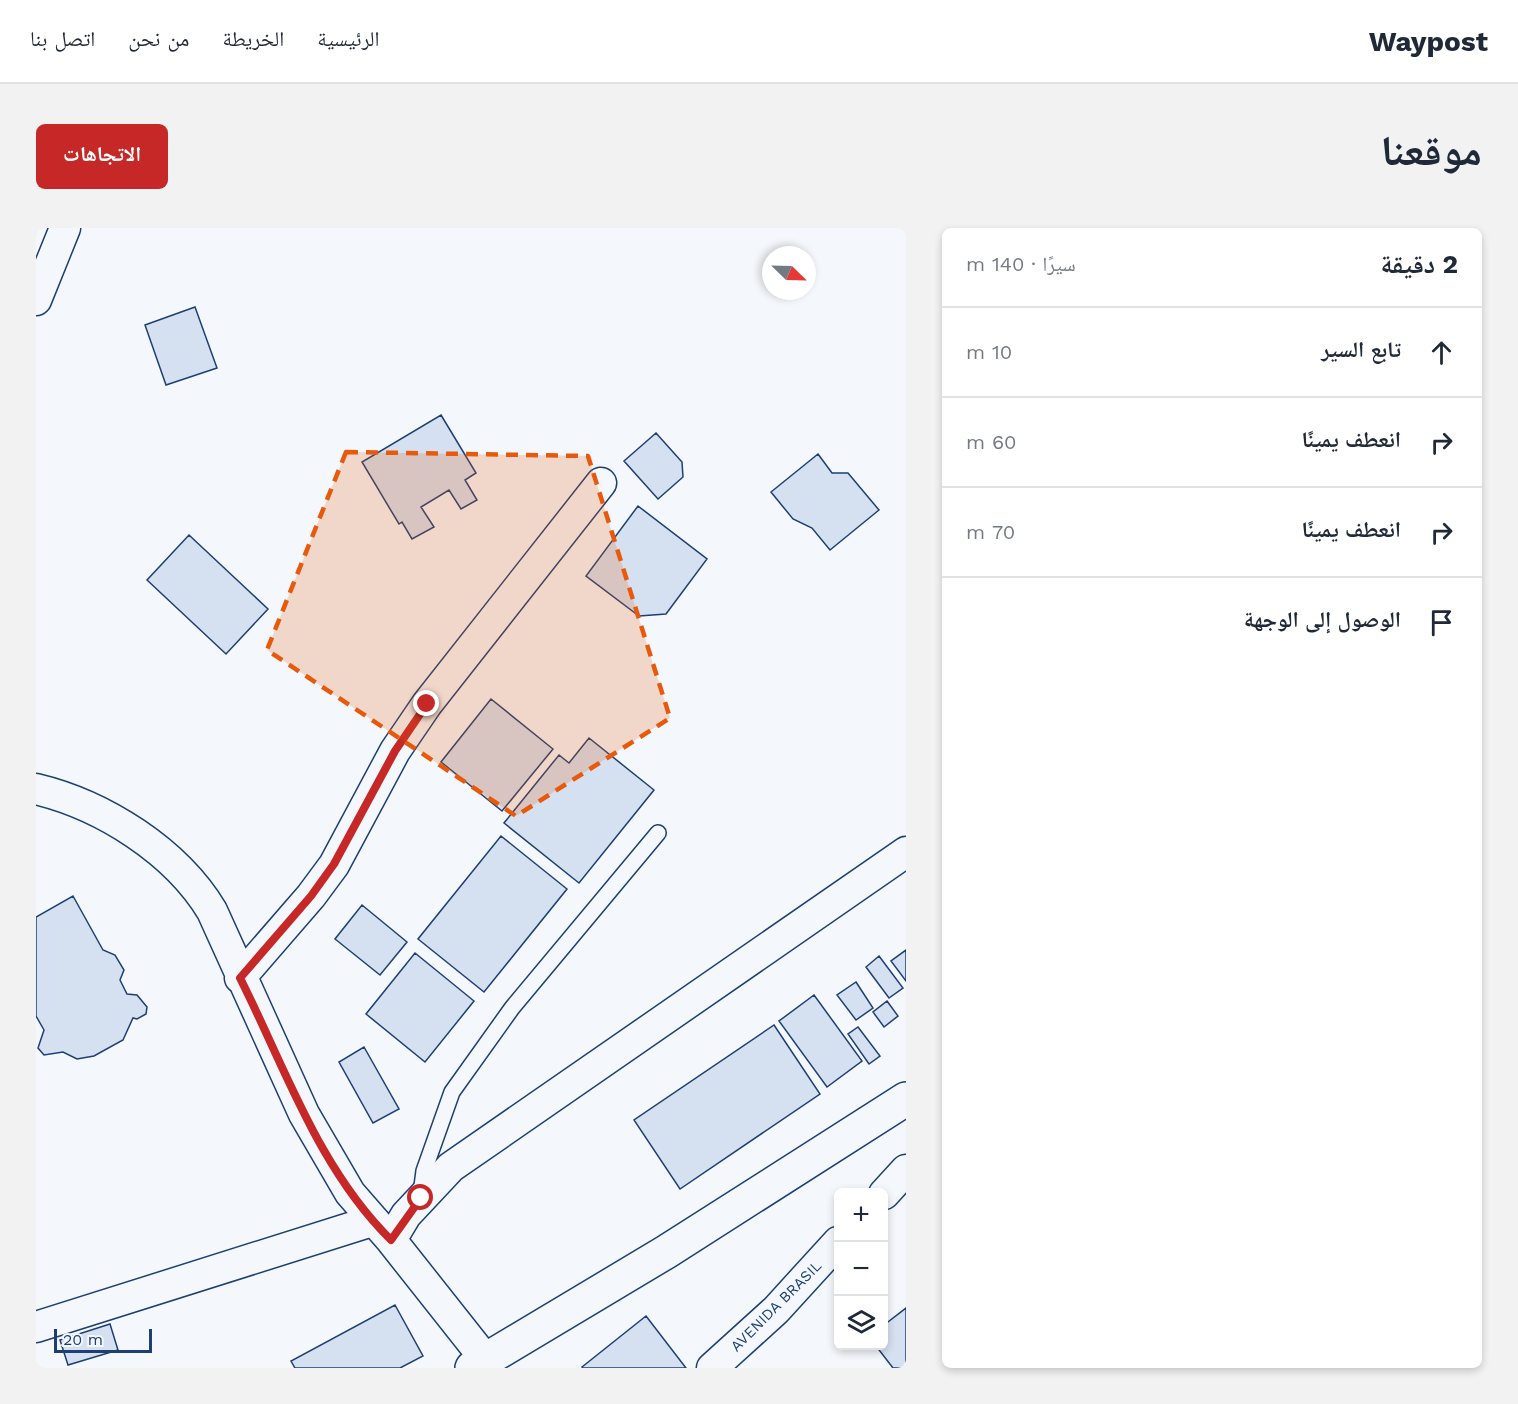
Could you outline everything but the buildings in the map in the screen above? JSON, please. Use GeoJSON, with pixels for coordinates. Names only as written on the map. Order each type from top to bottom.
{"type":"FeatureCollection","features":[{"type":"Feature","properties":{"kind":"main road"},"geometry":{"type":"LineString","coordinates":[[479,1364],[666,1252],[906,1099]]}},
{"type":"Feature","properties":{"kind":"street"},"geometry":{"type":"LineString","coordinates":[[36,300],[65,228]]}},
{"type":"Feature","properties":{"kind":"street"},"geometry":{"type":"LineString","coordinates":[[240,978],[311,896],[334,864],[395,751],[427,704],[602,483]]}},
{"type":"Feature","properties":{"kind":"street"},"geometry":{"type":"LineString","coordinates":[[36,789],[78,803],[109,819],[161,854],[201,891],[304,1114],[350,1192],[381,1230],[479,1364]]}},
{"type":"Feature","properties":{"kind":"street"},"geometry":{"type":"LineString","coordinates":[[36,1327],[381,1230],[421,1198],[451,1167],[906,852]]}},
{"type":"Feature","properties":{"kind":"street"},"geometry":{"type":"LineString","coordinates":[[888,1190],[906,1170]]}},
{"type":"Feature","properties":{"kind":"street","name":"AVENIDA BRASIL"},"geometry":{"type":"LineString","coordinates":[[712,1368],[776,1310],[834,1246]]}},
{"type":"Feature","properties":{"kind":"lane"},"geometry":{"type":"LineString","coordinates":[[421,1198],[424,1171],[452,1092],[512,1008],[657,833]]}},
{"type":"Feature","properties":{"kind":"highlighted area"},"geometry":{"type":"Polygon","coordinates":[[[346,452],[588,456],[670,718],[516,816],[267,650],[346,452]]]}},
{"type":"Feature","properties":{"kind":"route"},"geometry":{"type":"LineString","coordinates":[[421,1198],[406,1215],[391,1240],[372,1221],[350,1192],[304,1114],[240,978],[311,896],[334,864],[395,751],[427,704]]}}]}
